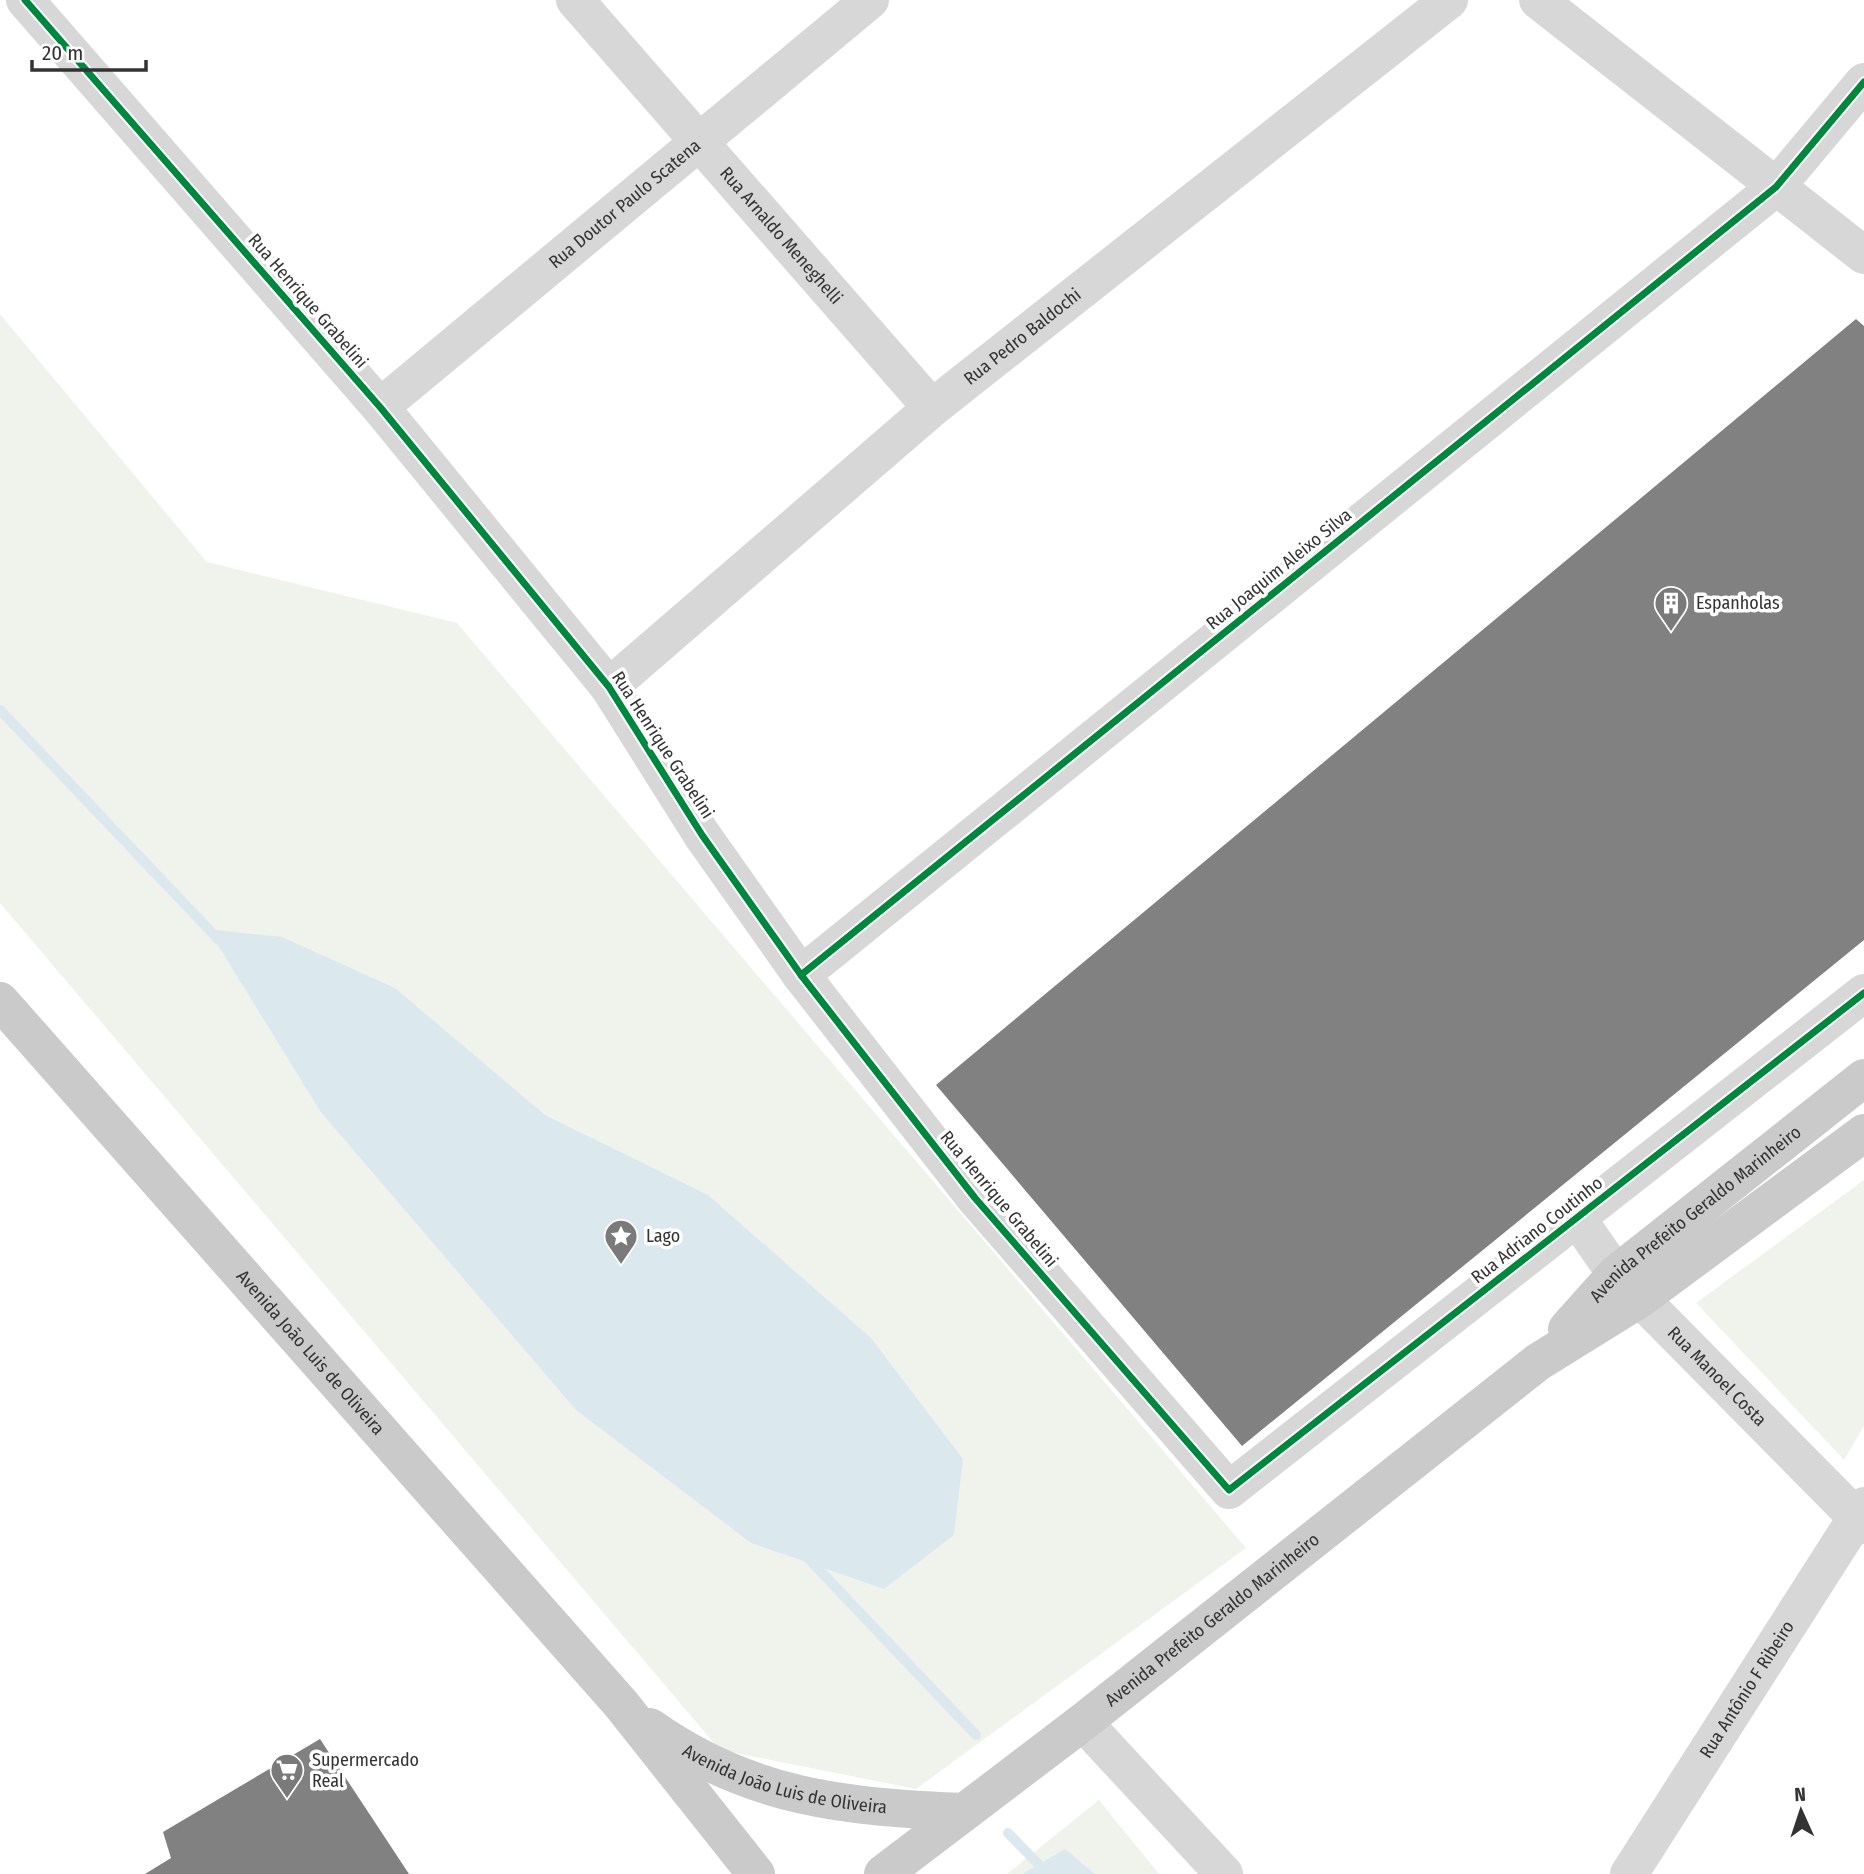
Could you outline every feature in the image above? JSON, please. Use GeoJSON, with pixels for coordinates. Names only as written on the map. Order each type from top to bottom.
{"type":"FeatureCollection","features":[{"type":"Feature","properties":{"kind":"main road","name":"Avenida João Luis de Oliveira"},"geometry":{"type":"LineString","coordinates":[[0,1001],[621,1704],[756,1874]]}},
{"type":"Feature","properties":{"kind":"main road","name":"Avenida Prefeito Geraldo Marinheiro"},"geometry":{"type":"LineString","coordinates":[[883,1874],[1083,1722],[1538,1362],[1864,1078]]}},
{"type":"Feature","properties":{"kind":"main road","name":"Avenida Prefeito Geraldo Marinheiro"},"geometry":{"type":"LineString","coordinates":[[1628,1286],[1863,1135]]}},
{"type":"Feature","properties":{"kind":"main road","name":"Avenida João Luis de Oliveira"},"geometry":{"type":"LineString","coordinates":[[621,1704],[687,1750],[760,1785],[799,1796],[877,1808],[964,1812]]}},
{"type":"Feature","properties":{"kind":"street","name":"Rua Henrique Grabelini"},"geometry":{"type":"LineString","coordinates":[[25,0],[380,407],[609,687],[702,835],[801,975],[975,1198],[1229,1490]]}},
{"type":"Feature","properties":{"kind":"street","name":"Rua Arnaldo Meneghelli"},"geometry":{"type":"LineString","coordinates":[[575,0],[932,408]]}},
{"type":"Feature","properties":{"kind":"street","name":"Rua Doutor Paulo Scatena"},"geometry":{"type":"LineString","coordinates":[[380,407],[870,0]]}},
{"type":"Feature","properties":{"kind":"street","name":"Rua Pedro Baldochi"},"geometry":{"type":"LineString","coordinates":[[609,687],[932,408],[1449,0]]}},
{"type":"Feature","properties":{"kind":"street"},"geometry":{"type":"LineString","coordinates":[[1538,0],[1864,256]]}},
{"type":"Feature","properties":{"kind":"street","name":"Rua Joaquim Aleixo Silva"},"geometry":{"type":"LineString","coordinates":[[801,975],[1776,187],[1864,82]]}},
{"type":"Feature","properties":{"kind":"street","name":"Rua Adriano Coutinho"},"geometry":{"type":"LineString","coordinates":[[1229,1490],[1864,993]]}},
{"type":"Feature","properties":{"kind":"street","name":"Rua Manoel Costa"},"geometry":{"type":"LineString","coordinates":[[1577,1218],[1628,1286],[1862,1517]]}},
{"type":"Feature","properties":{"kind":"street","name":"Rua Antônio F Ribeiro"},"geometry":{"type":"LineString","coordinates":[[1629,1874],[1862,1517]]}},
{"type":"Feature","properties":{"kind":"street"},"geometry":{"type":"LineString","coordinates":[[1083,1722],[1224,1874]]}},
{"type":"Feature","properties":{"kind":"shaded area"},"geometry":{"type":"Polygon","coordinates":[[[0,314],[207,562],[457,623],[1246,1548],[916,1789],[720,1750],[0,903],[0,314]]]}},
{"type":"Feature","properties":{"kind":"shaded area","name":"Lago"},"geometry":{"type":"Polygon","coordinates":[[[208,929],[282,937],[395,988],[545,1115],[708,1195],[871,1338],[963,1459],[954,1535],[884,1589],[751,1543],[576,1410],[320,1111],[208,929]]]}},
{"type":"Feature","properties":{"kind":"shaded area"},"geometry":{"type":"Polygon","coordinates":[[[1864,1180],[1864,1426],[1844,1460],[1696,1303],[1864,1180]]]}},
{"type":"Feature","properties":{"kind":"shaded area"},"geometry":{"type":"Polygon","coordinates":[[[1099,1800],[1159,1874],[1007,1874],[1099,1800]]]}},
{"type":"Feature","properties":{"kind":"shaded area"},"geometry":{"type":"Polygon","coordinates":[[[1065,1849],[1095,1874],[1023,1874],[1024,1873],[1065,1849]]]}},
{"type":"Feature","properties":{"kind":"building","name":"Espanholas"},"geometry":{"type":"Polygon","coordinates":[[[1856,319],[1864,326],[1864,940],[1242,1446],[936,1085],[1856,319]]]}},
{"type":"Feature","properties":{"kind":"building","name":"Supermercado Real"},"geometry":{"type":"Polygon","coordinates":[[[320,1739],[409,1874],[145,1874],[171,1858],[163,1832],[320,1739]]]}},
{"type":"Feature","properties":{"kind":"waterway"},"geometry":{"type":"LineString","coordinates":[[0,710],[218,939]]}},
{"type":"Feature","properties":{"kind":"waterway"},"geometry":{"type":"LineString","coordinates":[[806,1556],[976,1735]]}},
{"type":"Feature","properties":{"kind":"waterway"},"geometry":{"type":"LineString","coordinates":[[1008,1833],[1048,1874]]}},
{"type":"Feature","properties":{"kind":"cycle path"},"geometry":{"type":"LineString","coordinates":[[25,0],[380,407],[609,687],[702,835],[801,975],[975,1198],[1229,1490],[1864,993]]}},
{"type":"Feature","properties":{"kind":"cycle path"},"geometry":{"type":"LineString","coordinates":[[801,975],[1776,187],[1864,82]]}},
{"type":"Feature","properties":{"kind":"place","name":"Espanholas"},"geometry":{"type":"Point","coordinates":[1671,633]}},
{"type":"Feature","properties":{"kind":"place","name":"Lago"},"geometry":{"type":"Point","coordinates":[621,1266]}},
{"type":"Feature","properties":{"kind":"place","name":"Supermercado Real"},"geometry":{"type":"Point","coordinates":[287,1800]}}]}
